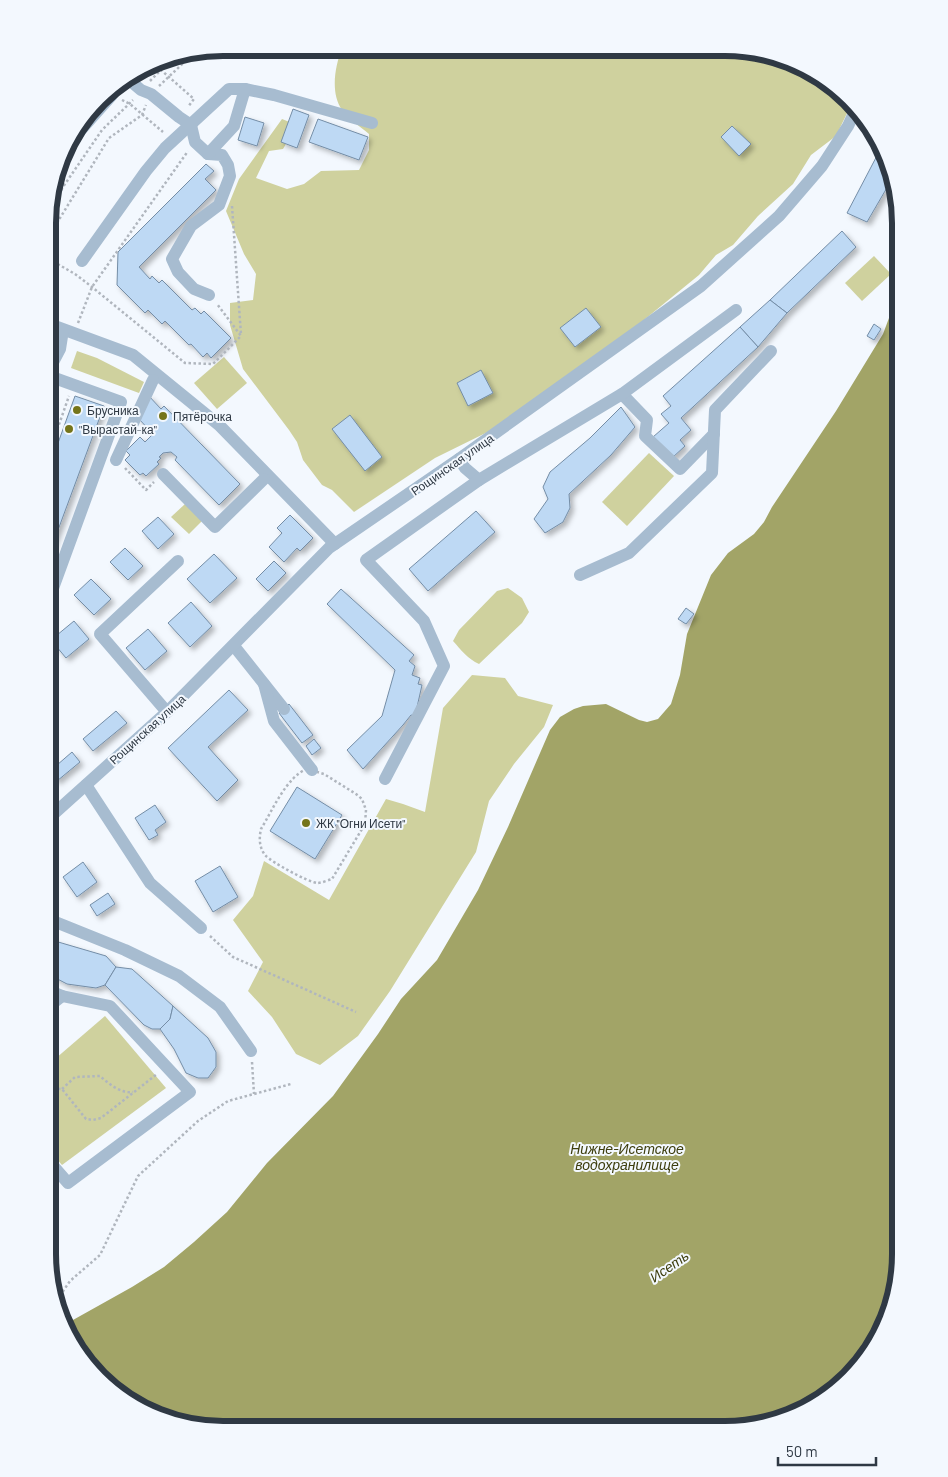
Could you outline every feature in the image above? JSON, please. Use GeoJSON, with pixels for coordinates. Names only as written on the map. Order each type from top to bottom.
{"type":"FeatureCollection","features":[{"type":"Feature","properties":{"kind":"street"},"geometry":{"type":"LineString","coordinates":[[134,82],[191,125],[195,142],[208,154],[222,155],[228,165],[230,176],[219,205],[191,226],[172,259],[178,272],[194,289],[209,295]]}},
{"type":"Feature","properties":{"kind":"street"},"geometry":{"type":"LineString","coordinates":[[82,261],[146,171],[166,148],[229,89],[245,89],[274,95],[372,123]]}},
{"type":"Feature","properties":{"kind":"street"},"geometry":{"type":"LineString","coordinates":[[208,154],[234,126],[245,89]]}},
{"type":"Feature","properties":{"kind":"street","name":"Рощинская улица"},"geometry":{"type":"LineString","coordinates":[[56,812],[167,712],[335,544],[459,460],[701,286],[779,216],[822,166],[852,116]]}},
{"type":"Feature","properties":{"kind":"street"},"geometry":{"type":"LineString","coordinates":[[385,779],[444,666],[424,621],[366,560],[479,480],[622,394],[736,310]]}},
{"type":"Feature","properties":{"kind":"street"},"geometry":{"type":"LineString","coordinates":[[56,327],[133,355],[218,425],[335,544]]}},
{"type":"Feature","properties":{"kind":"street"},"geometry":{"type":"LineString","coordinates":[[56,357],[68,332]]}},
{"type":"Feature","properties":{"kind":"street"},"geometry":{"type":"LineString","coordinates":[[580,575],[629,553],[712,473],[715,410],[771,351]]}},
{"type":"Feature","properties":{"kind":"street"},"geometry":{"type":"LineString","coordinates":[[56,378],[121,402],[56,580]]}},
{"type":"Feature","properties":{"kind":"street"},"geometry":{"type":"LineString","coordinates":[[116,460],[152,380]]}},
{"type":"Feature","properties":{"kind":"street"},"geometry":{"type":"LineString","coordinates":[[622,394],[647,420],[645,436],[680,469],[714,434]]}},
{"type":"Feature","properties":{"kind":"street"},"geometry":{"type":"LineString","coordinates":[[459,460],[479,480]]}},
{"type":"Feature","properties":{"kind":"street"},"geometry":{"type":"LineString","coordinates":[[163,474],[215,527],[264,479]]}},
{"type":"Feature","properties":{"kind":"street"},"geometry":{"type":"LineString","coordinates":[[167,712],[100,634],[178,561]]}},
{"type":"Feature","properties":{"kind":"street"},"geometry":{"type":"LineString","coordinates":[[234,646],[284,708]]}},
{"type":"Feature","properties":{"kind":"street"},"geometry":{"type":"LineString","coordinates":[[264,684],[274,721],[312,770]]}},
{"type":"Feature","properties":{"kind":"street"},"geometry":{"type":"LineString","coordinates":[[86,785],[150,883],[202,928]]}},
{"type":"Feature","properties":{"kind":"street"},"geometry":{"type":"LineString","coordinates":[[56,922],[125,950],[179,976],[220,1007],[251,1051]]}},
{"type":"Feature","properties":{"kind":"street"},"geometry":{"type":"LineString","coordinates":[[56,993],[110,1006],[190,1092],[68,1183],[56,1169]]}},
{"type":"Feature","properties":{"kind":"street"},"geometry":{"type":"LineString","coordinates":[[56,1001],[62,996]]}},
{"type":"Feature","properties":{"kind":"path"},"geometry":{"type":"LineString","coordinates":[[60,193],[102,130],[130,104],[169,76],[185,61]]}},
{"type":"Feature","properties":{"kind":"path"},"geometry":{"type":"LineString","coordinates":[[56,225],[109,138],[142,115],[146,92],[164,67]]}},
{"type":"Feature","properties":{"kind":"path"},"geometry":{"type":"LineString","coordinates":[[119,94],[164,133],[194,99],[161,70]]}},
{"type":"Feature","properties":{"kind":"path"},"geometry":{"type":"LineString","coordinates":[[68,332],[92,287],[195,142]]}},
{"type":"Feature","properties":{"kind":"path"},"geometry":{"type":"LineString","coordinates":[[56,263],[92,287],[184,363],[213,364],[241,336],[232,204]]}},
{"type":"Feature","properties":{"kind":"path"},"geometry":{"type":"LineString","coordinates":[[209,295],[241,336]]}},
{"type":"Feature","properties":{"kind":"path"},"geometry":{"type":"LineString","coordinates":[[56,434],[70,396],[57,391],[62,380]]}},
{"type":"Feature","properties":{"kind":"path"},"geometry":{"type":"LineString","coordinates":[[116,460],[146,490],[163,474]]}},
{"type":"Feature","properties":{"kind":"path"},"geometry":{"type":"LineString","coordinates":[[307,769],[312,770],[324,774],[356,794],[362,799],[366,810],[366,824],[332,879],[318,883],[305,880],[266,856],[260,845],[259,838],[261,829],[291,780],[300,772],[307,769]]}},
{"type":"Feature","properties":{"kind":"path"},"geometry":{"type":"LineString","coordinates":[[202,928],[233,957],[356,1012]]}},
{"type":"Feature","properties":{"kind":"path"},"geometry":{"type":"LineString","coordinates":[[251,1051],[254,1094]]}},
{"type":"Feature","properties":{"kind":"path"},"geometry":{"type":"LineString","coordinates":[[56,1089],[62,1089],[75,1077],[100,1076],[126,1093],[134,1092]]}},
{"type":"Feature","properties":{"kind":"path"},"geometry":{"type":"LineString","coordinates":[[62,1089],[86,1119],[93,1120],[100,1118],[155,1076]]}},
{"type":"Feature","properties":{"kind":"path"},"geometry":{"type":"LineString","coordinates":[[61,1294],[70,1281],[100,1255],[138,1176],[198,1121],[228,1101],[291,1084]]}},
{"type":"Feature","properties":{"kind":"shaded area"},"geometry":{"type":"Polygon","coordinates":[[[339,56],[725,56],[768,62],[789,69],[826,91],[848,111],[836,136],[811,155],[793,184],[758,216],[733,245],[716,255],[699,275],[617,342],[514,419],[435,458],[354,512],[332,490],[322,485],[303,460],[297,442],[243,369],[230,325],[230,303],[253,300],[256,274],[244,254],[226,211],[239,179],[282,119],[292,123],[290,137],[283,149],[269,151],[256,178],[287,189],[304,184],[321,171],[359,170],[369,150],[369,134],[347,116],[338,103],[335,88],[339,56]]]}},
{"type":"Feature","properties":{"kind":"shaded area"},"geometry":{"type":"Polygon","coordinates":[[[874,256],[891,274],[862,301],[845,283],[874,256]]]}},
{"type":"Feature","properties":{"kind":"shaded area"},"geometry":{"type":"Polygon","coordinates":[[[77,351],[97,358],[144,382],[139,393],[71,368],[77,351]]]}},
{"type":"Feature","properties":{"kind":"shaded area"},"geometry":{"type":"Polygon","coordinates":[[[224,357],[247,383],[217,409],[194,383],[224,357]]]}},
{"type":"Feature","properties":{"kind":"shaded area"},"geometry":{"type":"Polygon","coordinates":[[[649,453],[674,476],[627,526],[602,502],[649,453]]]}},
{"type":"Feature","properties":{"kind":"shaded area"},"geometry":{"type":"Polygon","coordinates":[[[185,504],[202,521],[189,534],[171,517],[185,504]]]}},
{"type":"Feature","properties":{"kind":"shaded area"},"geometry":{"type":"Polygon","coordinates":[[[508,588],[522,598],[529,612],[522,623],[479,664],[468,657],[453,641],[459,630],[497,591],[508,588]]]}},
{"type":"Feature","properties":{"kind":"shaded area"},"geometry":{"type":"Polygon","coordinates":[[[472,675],[505,678],[518,696],[553,705],[544,727],[514,764],[489,801],[476,852],[390,991],[358,1036],[320,1065],[296,1054],[272,1017],[248,991],[263,962],[233,920],[253,896],[264,861],[329,900],[386,799],[425,812],[443,708],[472,675]]]}},
{"type":"Feature","properties":{"kind":"shaded area"},"geometry":{"type":"Polygon","coordinates":[[[105,1016],[166,1088],[62,1165],[56,1158],[56,1058],[105,1016]]]}},
{"type":"Feature","properties":{"kind":"water","name":"Нижне-Исетское водохранилище"},"geometry":{"type":"Polygon","coordinates":[[[892,310],[891,1265],[889,1286],[883,1307],[875,1328],[864,1346],[843,1372],[808,1398],[789,1408],[757,1418],[725,1421],[223,1421],[180,1415],[159,1408],[122,1386],[105,1372],[91,1355],[71,1321],[164,1267],[194,1242],[227,1212],[267,1163],[333,1096],[401,999],[437,960],[478,890],[508,827],[550,730],[560,717],[583,706],[606,704],[647,722],[658,719],[671,704],[680,675],[687,634],[711,575],[728,553],[754,534],[764,522],[883,334],[892,310]]]}},
{"type":"Feature","properties":{"kind":"building"},"geometry":{"type":"Polygon","coordinates":[[[293,109],[309,115],[297,148],[281,142],[293,109]]]}},
{"type":"Feature","properties":{"kind":"building"},"geometry":{"type":"Polygon","coordinates":[[[245,117],[264,123],[257,146],[238,140],[245,117]]]}},
{"type":"Feature","properties":{"kind":"building"},"geometry":{"type":"Polygon","coordinates":[[[318,119],[368,137],[359,160],[309,142],[318,119]]]}},
{"type":"Feature","properties":{"kind":"building"},"geometry":{"type":"Polygon","coordinates":[[[732,126],[751,144],[739,156],[721,137],[732,126]]]}},
{"type":"Feature","properties":{"kind":"building"},"geometry":{"type":"Polygon","coordinates":[[[877,155],[888,186],[867,222],[847,213],[877,155]]]}},
{"type":"Feature","properties":{"kind":"building"},"geometry":{"type":"Polygon","coordinates":[[[206,164],[214,171],[205,179],[216,190],[139,267],[150,279],[152,276],[159,283],[162,280],[192,310],[195,308],[201,314],[204,311],[231,338],[211,358],[207,353],[203,357],[165,321],[162,324],[148,310],[145,313],[117,285],[118,252],[206,164]]]}},
{"type":"Feature","properties":{"kind":"building"},"geometry":{"type":"Polygon","coordinates":[[[842,231],[856,247],[787,313],[770,300],[842,231]]]}},
{"type":"Feature","properties":{"kind":"building"},"geometry":{"type":"Polygon","coordinates":[[[770,300],[787,313],[758,347],[740,327],[770,300]]]}},
{"type":"Feature","properties":{"kind":"building"},"geometry":{"type":"Polygon","coordinates":[[[586,308],[601,327],[575,347],[560,328],[586,308]]]}},
{"type":"Feature","properties":{"kind":"building"},"geometry":{"type":"Polygon","coordinates":[[[874,324],[881,329],[874,340],[867,336],[874,324]]]}},
{"type":"Feature","properties":{"kind":"building"},"geometry":{"type":"Polygon","coordinates":[[[740,327],[758,347],[681,418],[691,430],[680,440],[685,446],[672,458],[653,437],[669,423],[661,414],[671,406],[663,396],[740,327]]]}},
{"type":"Feature","properties":{"kind":"building"},"geometry":{"type":"Polygon","coordinates":[[[481,370],[493,393],[468,406],[457,383],[481,370]]]}},
{"type":"Feature","properties":{"kind":"building"},"geometry":{"type":"Polygon","coordinates":[[[148,395],[161,409],[164,406],[240,484],[219,505],[175,460],[177,457],[171,452],[163,453],[157,462],[159,464],[146,476],[143,473],[140,475],[125,460],[130,455],[126,451],[140,437],[145,442],[153,434],[138,418],[148,395]]]}},
{"type":"Feature","properties":{"kind":"building"},"geometry":{"type":"Polygon","coordinates":[[[75,396],[104,406],[56,535],[56,449],[75,396]]]}},
{"type":"Feature","properties":{"kind":"building"},"geometry":{"type":"Polygon","coordinates":[[[621,407],[635,427],[611,455],[569,494],[570,508],[563,522],[545,533],[534,519],[548,499],[543,487],[550,472],[590,438],[621,407]]]}},
{"type":"Feature","properties":{"kind":"building"},"geometry":{"type":"Polygon","coordinates":[[[350,415],[382,457],[365,471],[332,429],[350,415]]]}},
{"type":"Feature","properties":{"kind":"building"},"geometry":{"type":"Polygon","coordinates":[[[476,511],[495,532],[428,591],[409,569],[476,511]]]}},
{"type":"Feature","properties":{"kind":"building"},"geometry":{"type":"Polygon","coordinates":[[[290,515],[313,538],[300,551],[297,548],[284,562],[269,547],[282,533],[277,528],[290,515]]]}},
{"type":"Feature","properties":{"kind":"building"},"geometry":{"type":"Polygon","coordinates":[[[158,517],[174,534],[158,549],[142,531],[158,517]]]}},
{"type":"Feature","properties":{"kind":"building"},"geometry":{"type":"Polygon","coordinates":[[[125,548],[143,566],[128,580],[110,562],[125,548]]]}},
{"type":"Feature","properties":{"kind":"building"},"geometry":{"type":"Polygon","coordinates":[[[214,554],[237,578],[210,603],[187,579],[214,554]]]}},
{"type":"Feature","properties":{"kind":"building"},"geometry":{"type":"Polygon","coordinates":[[[274,561],[286,573],[268,591],[256,579],[274,561]]]}},
{"type":"Feature","properties":{"kind":"building"},"geometry":{"type":"Polygon","coordinates":[[[91,579],[111,599],[94,615],[74,595],[91,579]]]}},
{"type":"Feature","properties":{"kind":"building"},"geometry":{"type":"Polygon","coordinates":[[[341,589],[414,655],[409,661],[415,666],[412,675],[420,678],[418,684],[422,685],[415,716],[411,715],[363,769],[347,750],[382,716],[395,670],[327,604],[341,589]]]}},
{"type":"Feature","properties":{"kind":"building"},"geometry":{"type":"Polygon","coordinates":[[[191,602],[212,626],[190,647],[168,623],[191,602]]]}},
{"type":"Feature","properties":{"kind":"building"},"geometry":{"type":"Polygon","coordinates":[[[686,608],[694,614],[686,624],[678,619],[686,608]]]}},
{"type":"Feature","properties":{"kind":"building"},"geometry":{"type":"Polygon","coordinates":[[[74,621],[89,639],[66,658],[56,646],[56,636],[74,621]]]}},
{"type":"Feature","properties":{"kind":"building"},"geometry":{"type":"Polygon","coordinates":[[[148,629],[167,651],[145,670],[126,648],[148,629]]]}},
{"type":"Feature","properties":{"kind":"building"},"geometry":{"type":"Polygon","coordinates":[[[229,690],[248,710],[208,747],[238,780],[217,801],[168,748],[229,690]]]}},
{"type":"Feature","properties":{"kind":"building"},"geometry":{"type":"Polygon","coordinates":[[[289,704],[313,735],[302,743],[279,713],[289,704]]]}},
{"type":"Feature","properties":{"kind":"building"},"geometry":{"type":"Polygon","coordinates":[[[116,711],[127,723],[93,751],[83,739],[116,711]]]}},
{"type":"Feature","properties":{"kind":"building"},"geometry":{"type":"Polygon","coordinates":[[[314,739],[321,748],[312,755],[306,746],[314,739]]]}},
{"type":"Feature","properties":{"kind":"building"},"geometry":{"type":"Polygon","coordinates":[[[72,752],[80,762],[57,781],[56,766],[72,752]]]}},
{"type":"Feature","properties":{"kind":"building","name":"ЖК \"Огни Исети\""},"geometry":{"type":"Polygon","coordinates":[[[297,787],[342,815],[315,859],[270,831],[297,787]]]}},
{"type":"Feature","properties":{"kind":"building"},"geometry":{"type":"Polygon","coordinates":[[[155,805],[166,822],[155,830],[158,835],[149,840],[135,818],[155,805]]]}},
{"type":"Feature","properties":{"kind":"building"},"geometry":{"type":"Polygon","coordinates":[[[83,862],[97,882],[77,897],[63,877],[83,862]]]}},
{"type":"Feature","properties":{"kind":"building"},"geometry":{"type":"Polygon","coordinates":[[[220,866],[238,897],[213,912],[195,881],[220,866]]]}},
{"type":"Feature","properties":{"kind":"building"},"geometry":{"type":"Polygon","coordinates":[[[108,893],[115,904],[97,916],[90,905],[108,893]]]}},
{"type":"Feature","properties":{"kind":"building"},"geometry":{"type":"Polygon","coordinates":[[[56,941],[106,956],[116,967],[105,985],[96,988],[67,984],[56,978],[56,941]]]}},
{"type":"Feature","properties":{"kind":"building"},"geometry":{"type":"Polygon","coordinates":[[[116,967],[132,969],[173,1006],[170,1019],[160,1029],[152,1029],[144,1025],[105,985],[116,967]]]}},
{"type":"Feature","properties":{"kind":"building"},"geometry":{"type":"Polygon","coordinates":[[[173,1006],[208,1038],[216,1052],[216,1067],[208,1078],[198,1078],[186,1073],[174,1049],[160,1029],[170,1019],[173,1006]]]}},
{"type":"Feature","properties":{"kind":"place","name":"Брусника"},"geometry":{"type":"Point","coordinates":[77,410]}},
{"type":"Feature","properties":{"kind":"place","name":"Пятёрочка"},"geometry":{"type":"Point","coordinates":[163,416]}},
{"type":"Feature","properties":{"kind":"place","name":"\"Вырастай-ка\""},"geometry":{"type":"Point","coordinates":[69,429]}},
{"type":"Feature","properties":{"kind":"place","name":"ЖК \"Огни Исети\""},"geometry":{"type":"Point","coordinates":[306,823]}},
{"type":"Feature","properties":{"kind":"water label","name":"Исеть"},"geometry":{"type":"Point","coordinates":[669,1266]}}]}
